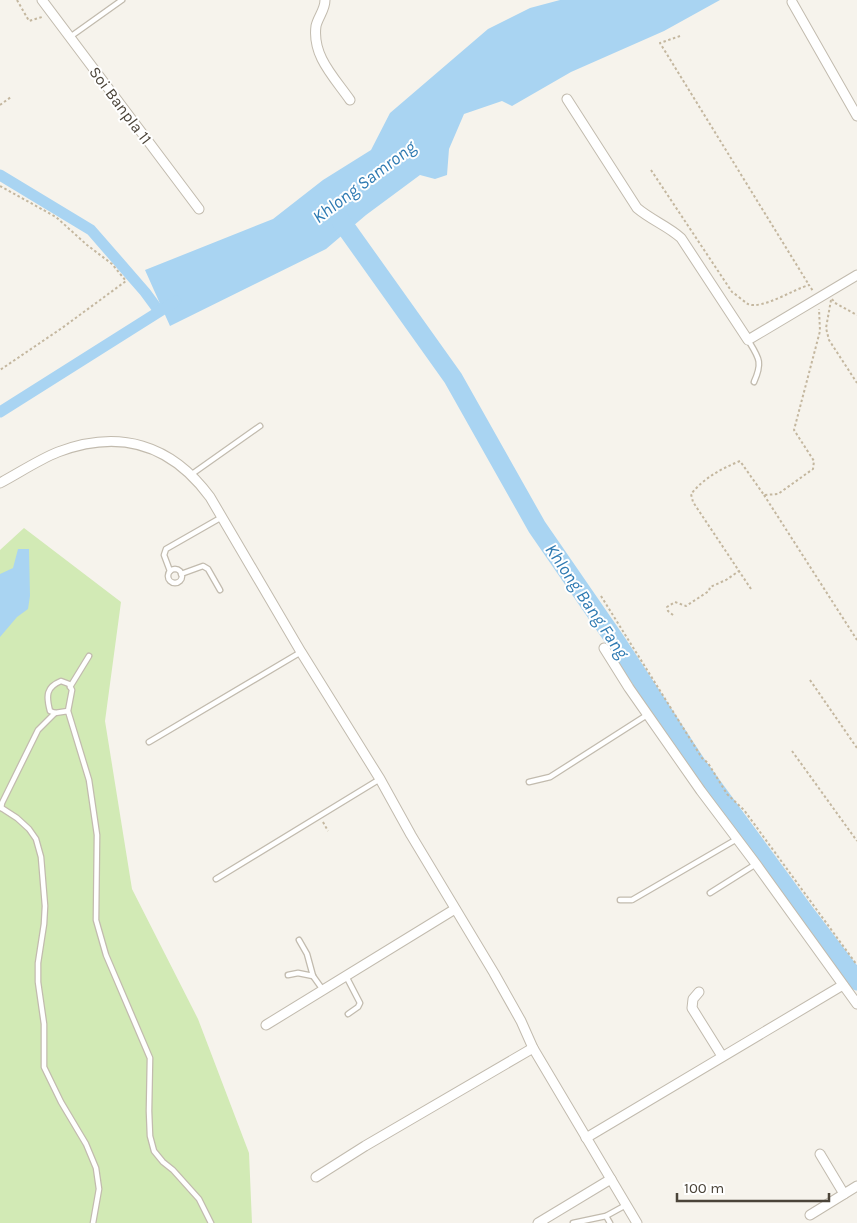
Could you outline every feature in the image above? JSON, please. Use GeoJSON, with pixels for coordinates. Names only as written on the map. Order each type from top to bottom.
{"type":"FeatureCollection","features":[{"type":"Feature","properties":{"kind":"street","name":"Soi Banpla 11"},"geometry":{"type":"LineString","coordinates":[[42,0],[200,209]]}},
{"type":"Feature","properties":{"kind":"street"},"geometry":{"type":"LineString","coordinates":[[325,0],[325,6],[316,25],[316,47],[322,62],[350,100]]}},
{"type":"Feature","properties":{"kind":"street"},"geometry":{"type":"LineString","coordinates":[[792,2],[857,116]]}},
{"type":"Feature","properties":{"kind":"street"},"geometry":{"type":"LineString","coordinates":[[567,99],[637,208],[650,218],[670,228],[681,238],[748,340],[818,299],[830,296],[857,275]]}},
{"type":"Feature","properties":{"kind":"street"},"geometry":{"type":"LineString","coordinates":[[0,483],[57,453],[89,442],[124,442],[150,448],[178,463],[192,474],[210,496],[301,652],[380,779],[516,1013],[533,1048],[637,1223]]}},
{"type":"Feature","properties":{"kind":"street"},"geometry":{"type":"LineString","coordinates":[[604,648],[701,791],[857,1004]]}},
{"type":"Feature","properties":{"kind":"street"},"geometry":{"type":"LineString","coordinates":[[266,1025],[455,909]]}},
{"type":"Feature","properties":{"kind":"street"},"geometry":{"type":"LineString","coordinates":[[586,1138],[843,985]]}},
{"type":"Feature","properties":{"kind":"street"},"geometry":{"type":"LineString","coordinates":[[699,992],[693,999],[692,1008],[722,1056]]}},
{"type":"Feature","properties":{"kind":"street"},"geometry":{"type":"LineString","coordinates":[[316,1177],[365,1146],[533,1048]]}},
{"type":"Feature","properties":{"kind":"street"},"geometry":{"type":"LineString","coordinates":[[820,1154],[844,1194]]}},
{"type":"Feature","properties":{"kind":"street"},"geometry":{"type":"LineString","coordinates":[[538,1223],[611,1179]]}},
{"type":"Feature","properties":{"kind":"street"},"geometry":{"type":"LineString","coordinates":[[810,1215],[857,1186]]}},
{"type":"Feature","properties":{"kind":"lane"},"geometry":{"type":"LineString","coordinates":[[70,37],[122,0]]}},
{"type":"Feature","properties":{"kind":"lane"},"geometry":{"type":"LineString","coordinates":[[748,340],[759,358],[760,365],[754,382]]}},
{"type":"Feature","properties":{"kind":"lane"},"geometry":{"type":"LineString","coordinates":[[192,474],[260,426]]}},
{"type":"Feature","properties":{"kind":"lane"},"geometry":{"type":"LineString","coordinates":[[170,571],[176,569],[180,571],[180,580],[174,583],[169,579],[170,571],[164,555],[166,549],[222,517]]}},
{"type":"Feature","properties":{"kind":"lane"},"geometry":{"type":"LineString","coordinates":[[181,574],[203,566],[208,569],[220,590]]}},
{"type":"Feature","properties":{"kind":"lane"},"geometry":{"type":"LineString","coordinates":[[149,742],[301,652]]}},
{"type":"Feature","properties":{"kind":"lane"},"geometry":{"type":"LineString","coordinates":[[70,687],[89,656]]}},
{"type":"Feature","properties":{"kind":"lane"},"geometry":{"type":"LineString","coordinates":[[68,711],[55,713],[50,711],[47,703],[48,691],[53,684],[61,681],[69,684],[72,696],[68,711],[89,780],[97,835],[96,920],[106,955],[150,1058],[150,1136],[154,1151],[199,1199],[211,1223]]}},
{"type":"Feature","properties":{"kind":"lane"},"geometry":{"type":"LineString","coordinates":[[55,713],[38,730],[0,808],[18,818],[29,829],[36,838],[41,857],[46,906],[38,963],[38,982],[44,1024],[44,1067],[73,1124],[86,1144],[96,1168],[99,1190],[93,1223]]}},
{"type":"Feature","properties":{"kind":"lane"},"geometry":{"type":"LineString","coordinates":[[529,782],[550,777],[648,715]]}},
{"type":"Feature","properties":{"kind":"lane"},"geometry":{"type":"LineString","coordinates":[[216,879],[380,779]]}},
{"type":"Feature","properties":{"kind":"lane"},"geometry":{"type":"LineString","coordinates":[[620,900],[632,900],[737,839]]}},
{"type":"Feature","properties":{"kind":"lane"},"geometry":{"type":"LineString","coordinates":[[710,893],[756,864]]}},
{"type":"Feature","properties":{"kind":"lane"},"geometry":{"type":"LineString","coordinates":[[299,940],[307,954],[313,976],[323,990]]}},
{"type":"Feature","properties":{"kind":"lane"},"geometry":{"type":"LineString","coordinates":[[288,974],[298,973],[313,976]]}},
{"type":"Feature","properties":{"kind":"lane"},"geometry":{"type":"LineString","coordinates":[[346,976],[360,1003],[358,1007],[348,1014]]}},
{"type":"Feature","properties":{"kind":"lane"},"geometry":{"type":"LineString","coordinates":[[574,1223],[606,1216],[626,1205]]}},
{"type":"Feature","properties":{"kind":"lane"},"geometry":{"type":"LineString","coordinates":[[606,1216],[610,1223]]}},
{"type":"Feature","properties":{"kind":"path"},"geometry":{"type":"LineString","coordinates":[[17,0],[29,21],[43,17]]}},
{"type":"Feature","properties":{"kind":"path"},"geometry":{"type":"LineString","coordinates":[[680,36],[660,44],[818,299],[820,331],[794,430],[814,461],[813,468],[778,494],[764,495]]}},
{"type":"Feature","properties":{"kind":"path"},"geometry":{"type":"LineString","coordinates":[[0,105],[11,97]]}},
{"type":"Feature","properties":{"kind":"path"},"geometry":{"type":"LineString","coordinates":[[651,170],[732,292],[749,304],[763,304],[809,285]]}},
{"type":"Feature","properties":{"kind":"path"},"geometry":{"type":"LineString","coordinates":[[0,186],[56,217],[87,245],[112,264],[126,281],[0,370]]}},
{"type":"Feature","properties":{"kind":"path"},"geometry":{"type":"LineString","coordinates":[[830,296],[834,303],[857,315]]}},
{"type":"Feature","properties":{"kind":"path"},"geometry":{"type":"LineString","coordinates":[[830,296],[826,328],[829,340],[857,383]]}},
{"type":"Feature","properties":{"kind":"path"},"geometry":{"type":"LineString","coordinates":[[751,588],[693,502],[691,494],[698,485],[720,469],[740,461],[857,640]]}},
{"type":"Feature","properties":{"kind":"path"},"geometry":{"type":"LineString","coordinates":[[673,615],[668,611],[667,607],[675,602],[686,606],[709,591],[710,588],[739,571]]}},
{"type":"Feature","properties":{"kind":"path"},"geometry":{"type":"LineString","coordinates":[[601,596],[702,758],[708,763],[727,794],[744,810],[857,965]]}},
{"type":"Feature","properties":{"kind":"path"},"geometry":{"type":"LineString","coordinates":[[810,680],[857,748]]}},
{"type":"Feature","properties":{"kind":"path"},"geometry":{"type":"LineString","coordinates":[[792,751],[857,841]]}},
{"type":"Feature","properties":{"kind":"path"},"geometry":{"type":"LineString","coordinates":[[318,816],[328,831]]}},
{"type":"Feature","properties":{"kind":"green space"},"geometry":{"type":"Polygon","coordinates":[[[24,528],[121,602],[105,721],[132,889],[198,1019],[249,1153],[252,1223],[0,1223],[0,550],[24,528]]]}},
{"type":"Feature","properties":{"kind":"water"},"geometry":{"type":"Polygon","coordinates":[[[560,0],[720,0],[664,31],[571,72],[512,106],[502,101],[464,114],[449,149],[447,175],[435,179],[420,175],[366,215],[326,249],[170,326],[145,270],[273,219],[323,180],[371,150],[390,113],[488,29],[530,8],[560,0]]]}},
{"type":"Feature","properties":{"kind":"water"},"geometry":{"type":"Polygon","coordinates":[[[18,549],[29,549],[30,596],[28,609],[17,617],[0,637],[0,574],[13,568],[18,549]]]}},
{"type":"Feature","properties":{"kind":"waterway"},"geometry":{"type":"LineString","coordinates":[[0,175],[91,230],[159,311]]}},
{"type":"Feature","properties":{"kind":"waterway","name":"Khlong Bang Fang"},"geometry":{"type":"LineString","coordinates":[[334,211],[453,378],[537,527],[617,643],[697,765],[857,981]]}},
{"type":"Feature","properties":{"kind":"waterway","name":"Khlong Samrong"},"geometry":{"type":"LineString","coordinates":[[0,412],[176,301]]}}]}
